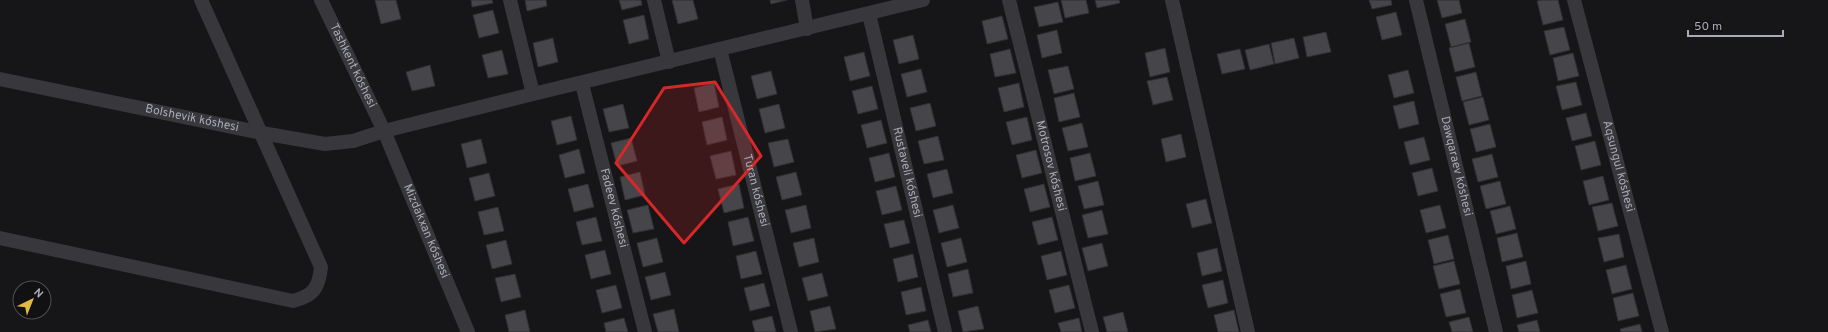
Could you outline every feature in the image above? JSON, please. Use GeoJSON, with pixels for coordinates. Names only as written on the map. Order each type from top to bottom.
{"type":"FeatureCollection","features":[{"type":"Feature","properties":{"kind":"street"},"geometry":{"type":"LineString","coordinates":[[0,238],[293,301],[304,298],[312,292],[319,282],[321,267],[201,0]]}},
{"type":"Feature","properties":{"kind":"street","name":"Tashkent kóshesi"},"geometry":{"type":"LineString","coordinates":[[320,0],[384,132]]}},
{"type":"Feature","properties":{"kind":"street"},"geometry":{"type":"LineString","coordinates":[[510,0],[534,94]]}},
{"type":"Feature","properties":{"kind":"street"},"geometry":{"type":"LineString","coordinates":[[654,0],[669,62]]}},
{"type":"Feature","properties":{"kind":"street"},"geometry":{"type":"LineString","coordinates":[[802,0],[807,29]]}},
{"type":"Feature","properties":{"kind":"street","name":"Bolshevik kóshesi"},"geometry":{"type":"LineString","coordinates":[[0,79],[262,133],[325,144],[353,141],[534,94],[582,84],[923,0]]}},
{"type":"Feature","properties":{"kind":"street","name":"Motrosov kóshesi"},"geometry":{"type":"LineString","coordinates":[[1009,0],[1092,332]]}},
{"type":"Feature","properties":{"kind":"street"},"geometry":{"type":"LineString","coordinates":[[1172,0],[1248,332]]}},
{"type":"Feature","properties":{"kind":"street","name":"Dawqaraev kóshesi"},"geometry":{"type":"LineString","coordinates":[[1416,0],[1496,332]]}},
{"type":"Feature","properties":{"kind":"street","name":"Aqsungul kóshesi"},"geometry":{"type":"LineString","coordinates":[[1574,0],[1662,332]]}},
{"type":"Feature","properties":{"kind":"street","name":"Rustaveli kóshesi"},"geometry":{"type":"LineString","coordinates":[[869,14],[945,332]]}},
{"type":"Feature","properties":{"kind":"street","name":"Turan kóshesi"},"geometry":{"type":"LineString","coordinates":[[720,50],[792,332]]}},
{"type":"Feature","properties":{"kind":"street","name":"Fadeev kóshesi"},"geometry":{"type":"LineString","coordinates":[[582,84],[645,332]]}},
{"type":"Feature","properties":{"kind":"street","name":"Mizdakxan kóshesi"},"geometry":{"type":"LineString","coordinates":[[384,132],[468,332]]}},
{"type":"Feature","properties":{"kind":"highlighted area"},"geometry":{"type":"Polygon","coordinates":[[[715,82],[761,156],[684,243],[616,163],[664,88],[715,82]]]}},
{"type":"Feature","properties":{"kind":"building"},"geometry":{"type":"Polygon","coordinates":[[[375,0],[396,0],[401,19],[381,24],[375,0]]]}},
{"type":"Feature","properties":{"kind":"building"},"geometry":{"type":"Polygon","coordinates":[[[471,0],[492,0],[493,3],[472,7],[471,0]]]}},
{"type":"Feature","properties":{"kind":"building"},"geometry":{"type":"Polygon","coordinates":[[[525,0],[546,0],[547,6],[527,11],[525,0]]]}},
{"type":"Feature","properties":{"kind":"building"},"geometry":{"type":"Polygon","coordinates":[[[619,0],[641,0],[642,5],[622,10],[619,0]]]}},
{"type":"Feature","properties":{"kind":"building"},"geometry":{"type":"Polygon","coordinates":[[[672,0],[693,0],[698,19],[678,24],[672,0]]]}},
{"type":"Feature","properties":{"kind":"building"},"geometry":{"type":"Polygon","coordinates":[[[770,0],[787,0],[771,4],[770,0]]]}},
{"type":"Feature","properties":{"kind":"building"},"geometry":{"type":"Polygon","coordinates":[[[1061,0],[1086,0],[1089,13],[1065,18],[1061,0]]]}},
{"type":"Feature","properties":{"kind":"building"},"geometry":{"type":"Polygon","coordinates":[[[1095,0],[1119,0],[1120,3],[1097,8],[1095,0]]]}},
{"type":"Feature","properties":{"kind":"building"},"geometry":{"type":"Polygon","coordinates":[[[1369,0],[1391,0],[1392,5],[1372,9],[1369,0]]]}},
{"type":"Feature","properties":{"kind":"building"},"geometry":{"type":"Polygon","coordinates":[[[1437,0],[1459,0],[1462,13],[1442,18],[1437,0]]]}},
{"type":"Feature","properties":{"kind":"building"},"geometry":{"type":"Polygon","coordinates":[[[1558,0],[1563,20],[1543,25],[1537,1],[1558,0]]]}},
{"type":"Feature","properties":{"kind":"building"},"geometry":{"type":"Polygon","coordinates":[[[1058,2],[1063,22],[1039,27],[1034,7],[1058,2]]]}},
{"type":"Feature","properties":{"kind":"building"},"geometry":{"type":"Polygon","coordinates":[[[493,10],[499,33],[479,38],[473,15],[493,10]]]}},
{"type":"Feature","properties":{"kind":"building"},"geometry":{"type":"Polygon","coordinates":[[[1396,12],[1402,35],[1382,40],[1376,17],[1396,12]]]}},
{"type":"Feature","properties":{"kind":"building"},"geometry":{"type":"Polygon","coordinates":[[[644,15],[649,39],[629,44],[623,20],[644,15]]]}},
{"type":"Feature","properties":{"kind":"building"},"geometry":{"type":"Polygon","coordinates":[[[1002,16],[1008,39],[987,44],[982,21],[1002,16]]]}},
{"type":"Feature","properties":{"kind":"building"},"geometry":{"type":"Polygon","coordinates":[[[1465,19],[1471,42],[1451,47],[1445,24],[1465,19]]]}},
{"type":"Feature","properties":{"kind":"building"},"geometry":{"type":"Polygon","coordinates":[[[1564,27],[1570,50],[1550,55],[1544,31],[1564,27]]]}},
{"type":"Feature","properties":{"kind":"building"},"geometry":{"type":"Polygon","coordinates":[[[1057,30],[1062,53],[1042,58],[1037,35],[1057,30]]]}},
{"type":"Feature","properties":{"kind":"building"},"geometry":{"type":"Polygon","coordinates":[[[1326,32],[1331,52],[1307,57],[1303,37],[1326,32]]]}},
{"type":"Feature","properties":{"kind":"building"},"geometry":{"type":"Polygon","coordinates":[[[913,35],[919,59],[899,64],[893,40],[913,35]]]}},
{"type":"Feature","properties":{"kind":"building"},"geometry":{"type":"Polygon","coordinates":[[[553,38],[558,62],[538,67],[533,43],[553,38]]]}},
{"type":"Feature","properties":{"kind":"building"},"geometry":{"type":"Polygon","coordinates":[[[1294,38],[1299,58],[1275,64],[1271,43],[1294,38]]]}},
{"type":"Feature","properties":{"kind":"building"},"geometry":{"type":"Polygon","coordinates":[[[1469,43],[1475,67],[1455,72],[1449,48],[1469,43]]]}},
{"type":"Feature","properties":{"kind":"building"},"geometry":{"type":"Polygon","coordinates":[[[1269,44],[1274,64],[1250,70],[1245,50],[1269,44]]]}},
{"type":"Feature","properties":{"kind":"building"},"geometry":{"type":"Polygon","coordinates":[[[1165,48],[1170,72],[1150,77],[1145,53],[1165,48]]]}},
{"type":"Feature","properties":{"kind":"building"},"geometry":{"type":"Polygon","coordinates":[[[1010,49],[1016,73],[995,77],[990,54],[1010,49]]]}},
{"type":"Feature","properties":{"kind":"building"},"geometry":{"type":"Polygon","coordinates":[[[1240,49],[1245,69],[1222,74],[1217,54],[1240,49]]]}},
{"type":"Feature","properties":{"kind":"building"},"geometry":{"type":"Polygon","coordinates":[[[502,50],[508,74],[488,78],[482,55],[502,50]]]}},
{"type":"Feature","properties":{"kind":"building"},"geometry":{"type":"Polygon","coordinates":[[[864,52],[870,76],[850,81],[844,57],[864,52]]]}},
{"type":"Feature","properties":{"kind":"building"},"geometry":{"type":"Polygon","coordinates":[[[1573,53],[1579,76],[1558,81],[1553,58],[1573,53]]]}},
{"type":"Feature","properties":{"kind":"building"},"geometry":{"type":"Polygon","coordinates":[[[430,65],[435,86],[412,91],[406,72],[430,65]]]}},
{"type":"Feature","properties":{"kind":"building"},"geometry":{"type":"Polygon","coordinates":[[[1068,66],[1074,89],[1054,94],[1048,70],[1068,66]]]}},
{"type":"Feature","properties":{"kind":"building"},"geometry":{"type":"Polygon","coordinates":[[[921,69],[927,92],[907,97],[901,74],[921,69]]]}},
{"type":"Feature","properties":{"kind":"building"},"geometry":{"type":"Polygon","coordinates":[[[1408,70],[1414,93],[1394,98],[1388,75],[1408,70]]]}},
{"type":"Feature","properties":{"kind":"building"},"geometry":{"type":"Polygon","coordinates":[[[771,71],[777,94],[757,99],[751,76],[771,71]]]}},
{"type":"Feature","properties":{"kind":"building"},"geometry":{"type":"Polygon","coordinates":[[[1476,72],[1482,96],[1462,101],[1456,77],[1476,72]]]}},
{"type":"Feature","properties":{"kind":"building"},"geometry":{"type":"Polygon","coordinates":[[[1167,77],[1173,100],[1153,105],[1147,81],[1167,77]]]}},
{"type":"Feature","properties":{"kind":"building"},"geometry":{"type":"Polygon","coordinates":[[[1576,82],[1582,105],[1562,110],[1556,86],[1576,82]]]}},
{"type":"Feature","properties":{"kind":"building"},"geometry":{"type":"Polygon","coordinates":[[[714,83],[719,107],[699,112],[694,88],[714,83]]]}},
{"type":"Feature","properties":{"kind":"building"},"geometry":{"type":"Polygon","coordinates":[[[1019,83],[1024,107],[1004,112],[998,88],[1019,83]]]}},
{"type":"Feature","properties":{"kind":"building"},"geometry":{"type":"Polygon","coordinates":[[[872,86],[878,109],[858,114],[852,91],[872,86]]]}},
{"type":"Feature","properties":{"kind":"building"},"geometry":{"type":"Polygon","coordinates":[[[1074,93],[1080,117],[1059,122],[1054,98],[1074,93]]]}},
{"type":"Feature","properties":{"kind":"building"},"geometry":{"type":"Polygon","coordinates":[[[1483,97],[1489,120],[1469,125],[1463,102],[1483,97]]]}},
{"type":"Feature","properties":{"kind":"building"},"geometry":{"type":"Polygon","coordinates":[[[1414,101],[1419,124],[1399,129],[1393,106],[1414,101]]]}},
{"type":"Feature","properties":{"kind":"building"},"geometry":{"type":"Polygon","coordinates":[[[930,103],[936,126],[916,131],[910,108],[930,103]]]}},
{"type":"Feature","properties":{"kind":"building"},"geometry":{"type":"Polygon","coordinates":[[[623,104],[629,128],[609,132],[603,109],[623,104]]]}},
{"type":"Feature","properties":{"kind":"building"},"geometry":{"type":"Polygon","coordinates":[[[779,104],[785,128],[765,133],[759,109],[779,104]]]}},
{"type":"Feature","properties":{"kind":"building"},"geometry":{"type":"Polygon","coordinates":[[[1586,113],[1592,136],[1572,141],[1566,118],[1586,113]]]}},
{"type":"Feature","properties":{"kind":"building"},"geometry":{"type":"Polygon","coordinates":[[[571,116],[577,140],[557,145],[551,121],[571,116]]]}},
{"type":"Feature","properties":{"kind":"building"},"geometry":{"type":"Polygon","coordinates":[[[722,117],[727,140],[707,145],[702,122],[722,117]]]}},
{"type":"Feature","properties":{"kind":"building"},"geometry":{"type":"Polygon","coordinates":[[[1027,117],[1032,140],[1012,145],[1006,122],[1027,117]]]}},
{"type":"Feature","properties":{"kind":"building"},"geometry":{"type":"Polygon","coordinates":[[[881,120],[887,143],[867,148],[861,125],[881,120]]]}},
{"type":"Feature","properties":{"kind":"building"},"geometry":{"type":"Polygon","coordinates":[[[1082,123],[1088,147],[1068,151],[1062,128],[1082,123]]]}},
{"type":"Feature","properties":{"kind":"building"},"geometry":{"type":"Polygon","coordinates":[[[1490,124],[1496,147],[1476,152],[1470,129],[1490,124]]]}},
{"type":"Feature","properties":{"kind":"building"},"geometry":{"type":"Polygon","coordinates":[[[1181,134],[1186,157],[1166,162],[1161,139],[1181,134]]]}},
{"type":"Feature","properties":{"kind":"building"},"geometry":{"type":"Polygon","coordinates":[[[938,136],[944,160],[924,164],[918,141],[938,136]]]}},
{"type":"Feature","properties":{"kind":"building"},"geometry":{"type":"Polygon","coordinates":[[[1424,137],[1430,160],[1410,165],[1404,142],[1424,137]]]}},
{"type":"Feature","properties":{"kind":"building"},"geometry":{"type":"Polygon","coordinates":[[[631,138],[637,161],[617,166],[611,143],[631,138]]]}},
{"type":"Feature","properties":{"kind":"building"},"geometry":{"type":"Polygon","coordinates":[[[481,139],[487,163],[467,168],[461,144],[481,139]]]}},
{"type":"Feature","properties":{"kind":"building"},"geometry":{"type":"Polygon","coordinates":[[[788,139],[794,162],[774,167],[768,143],[788,139]]]}},
{"type":"Feature","properties":{"kind":"building"},"geometry":{"type":"Polygon","coordinates":[[[1595,141],[1601,165],[1581,170],[1575,146],[1595,141]]]}},
{"type":"Feature","properties":{"kind":"building"},"geometry":{"type":"Polygon","coordinates":[[[579,149],[585,173],[565,178],[559,155],[579,149]]]}},
{"type":"Feature","properties":{"kind":"building"},"geometry":{"type":"Polygon","coordinates":[[[1036,150],[1042,173],[1022,178],[1016,155],[1036,150]]]}},
{"type":"Feature","properties":{"kind":"building"},"geometry":{"type":"Polygon","coordinates":[[[731,151],[736,175],[716,179],[710,156],[731,151]]]}},
{"type":"Feature","properties":{"kind":"building"},"geometry":{"type":"Polygon","coordinates":[[[889,153],[895,177],[875,182],[869,158],[889,153]]]}},
{"type":"Feature","properties":{"kind":"building"},"geometry":{"type":"Polygon","coordinates":[[[1090,153],[1096,176],[1075,181],[1070,158],[1090,153]]]}},
{"type":"Feature","properties":{"kind":"building"},"geometry":{"type":"Polygon","coordinates":[[[1492,154],[1498,177],[1478,182],[1472,159],[1492,154]]]}},
{"type":"Feature","properties":{"kind":"building"},"geometry":{"type":"Polygon","coordinates":[[[1432,168],[1438,191],[1418,196],[1412,173],[1432,168]]]}},
{"type":"Feature","properties":{"kind":"building"},"geometry":{"type":"Polygon","coordinates":[[[947,169],[953,193],[933,198],[927,174],[947,169]]]}},
{"type":"Feature","properties":{"kind":"building"},"geometry":{"type":"Polygon","coordinates":[[[640,172],[645,195],[625,200],[620,177],[640,172]]]}},
{"type":"Feature","properties":{"kind":"building"},"geometry":{"type":"Polygon","coordinates":[[[796,172],[802,195],[782,200],[776,177],[796,172]]]}},
{"type":"Feature","properties":{"kind":"building"},"geometry":{"type":"Polygon","coordinates":[[[489,173],[495,196],[475,201],[469,178],[489,173]]]}},
{"type":"Feature","properties":{"kind":"building"},"geometry":{"type":"Polygon","coordinates":[[[1603,176],[1609,200],[1589,205],[1583,181],[1603,176]]]}},
{"type":"Feature","properties":{"kind":"building"},"geometry":{"type":"Polygon","coordinates":[[[1098,181],[1104,205],[1084,209],[1078,186],[1098,181]]]}},
{"type":"Feature","properties":{"kind":"building"},"geometry":{"type":"Polygon","coordinates":[[[1500,181],[1506,204],[1486,209],[1480,186],[1500,181]]]}},
{"type":"Feature","properties":{"kind":"building"},"geometry":{"type":"Polygon","coordinates":[[[588,184],[594,207],[574,212],[568,189],[588,184]]]}},
{"type":"Feature","properties":{"kind":"building"},"geometry":{"type":"Polygon","coordinates":[[[739,184],[744,208],[724,213],[718,189],[739,184]]]}},
{"type":"Feature","properties":{"kind":"building"},"geometry":{"type":"Polygon","coordinates":[[[1044,184],[1050,207],[1030,212],[1024,189],[1044,184]]]}},
{"type":"Feature","properties":{"kind":"building"},"geometry":{"type":"Polygon","coordinates":[[[896,186],[902,210],[882,215],[876,191],[896,186]]]}},
{"type":"Feature","properties":{"kind":"building"},"geometry":{"type":"Polygon","coordinates":[[[1206,199],[1212,223],[1192,228],[1186,204],[1206,199]]]}},
{"type":"Feature","properties":{"kind":"building"},"geometry":{"type":"Polygon","coordinates":[[[1612,203],[1618,226],[1598,231],[1592,207],[1612,203]]]}},
{"type":"Feature","properties":{"kind":"building"},"geometry":{"type":"Polygon","coordinates":[[[648,205],[654,229],[633,233],[627,210],[648,205]]]}},
{"type":"Feature","properties":{"kind":"building"},"geometry":{"type":"Polygon","coordinates":[[[806,205],[811,228],[791,233],[785,210],[806,205]]]}},
{"type":"Feature","properties":{"kind":"building"},"geometry":{"type":"Polygon","coordinates":[[[953,205],[959,228],[939,233],[933,210],[953,205]]]}},
{"type":"Feature","properties":{"kind":"building"},"geometry":{"type":"Polygon","coordinates":[[[1440,205],[1446,228],[1426,233],[1420,210],[1440,205]]]}},
{"type":"Feature","properties":{"kind":"building"},"geometry":{"type":"Polygon","coordinates":[[[1510,206],[1516,229],[1496,234],[1490,211],[1510,206]]]}},
{"type":"Feature","properties":{"kind":"building"},"geometry":{"type":"Polygon","coordinates":[[[498,207],[504,231],[484,235],[478,212],[498,207]]]}},
{"type":"Feature","properties":{"kind":"building"},"geometry":{"type":"Polygon","coordinates":[[[1102,210],[1108,234],[1088,238],[1082,215],[1102,210]]]}},
{"type":"Feature","properties":{"kind":"building"},"geometry":{"type":"Polygon","coordinates":[[[596,217],[602,241],[582,245],[576,222],[596,217]]]}},
{"type":"Feature","properties":{"kind":"building"},"geometry":{"type":"Polygon","coordinates":[[[748,217],[754,241],[733,246],[728,222],[748,217]]]}},
{"type":"Feature","properties":{"kind":"building"},"geometry":{"type":"Polygon","coordinates":[[[1052,217],[1058,240],[1038,245],[1032,222],[1052,217]]]}},
{"type":"Feature","properties":{"kind":"building"},"geometry":{"type":"Polygon","coordinates":[[[904,220],[910,243],[890,248],[884,224],[904,220]]]}},
{"type":"Feature","properties":{"kind":"building"},"geometry":{"type":"Polygon","coordinates":[[[1517,233],[1523,257],[1502,262],[1497,238],[1517,233]]]}},
{"type":"Feature","properties":{"kind":"building"},"geometry":{"type":"Polygon","coordinates":[[[1619,234],[1624,257],[1604,262],[1598,238],[1619,234]]]}},
{"type":"Feature","properties":{"kind":"building"},"geometry":{"type":"Polygon","coordinates":[[[1448,235],[1454,259],[1434,264],[1428,240],[1448,235]]]}},
{"type":"Feature","properties":{"kind":"building"},"geometry":{"type":"Polygon","coordinates":[[[657,238],[663,262],[643,267],[637,243],[657,238]]]}},
{"type":"Feature","properties":{"kind":"building"},"geometry":{"type":"Polygon","coordinates":[[[814,238],[819,262],[799,267],[793,243],[814,238]]]}},
{"type":"Feature","properties":{"kind":"building"},"geometry":{"type":"Polygon","coordinates":[[[961,238],[967,262],[947,267],[941,243],[961,238]]]}},
{"type":"Feature","properties":{"kind":"building"},"geometry":{"type":"Polygon","coordinates":[[[506,240],[512,264],[492,269],[486,245],[506,240]]]}},
{"type":"Feature","properties":{"kind":"building"},"geometry":{"type":"Polygon","coordinates":[[[1102,243],[1108,266],[1088,271],[1082,248],[1102,243]]]}},
{"type":"Feature","properties":{"kind":"building"},"geometry":{"type":"Polygon","coordinates":[[[1217,248],[1222,271],[1202,276],[1197,253],[1217,248]]]}},
{"type":"Feature","properties":{"kind":"building"},"geometry":{"type":"Polygon","coordinates":[[[605,250],[611,274],[591,279],[585,255],[605,250]]]}},
{"type":"Feature","properties":{"kind":"building"},"geometry":{"type":"Polygon","coordinates":[[[756,251],[762,274],[741,279],[736,256],[756,251]]]}},
{"type":"Feature","properties":{"kind":"building"},"geometry":{"type":"Polygon","coordinates":[[[1061,251],[1067,275],[1047,280],[1041,256],[1061,251]]]}},
{"type":"Feature","properties":{"kind":"building"},"geometry":{"type":"Polygon","coordinates":[[[913,254],[918,277],[898,282],[893,259],[913,254]]]}},
{"type":"Feature","properties":{"kind":"building"},"geometry":{"type":"Polygon","coordinates":[[[1454,261],[1460,284],[1439,289],[1433,266],[1454,261]]]}},
{"type":"Feature","properties":{"kind":"building"},"geometry":{"type":"Polygon","coordinates":[[[1526,261],[1531,284],[1511,289],[1506,266],[1526,261]]]}},
{"type":"Feature","properties":{"kind":"building"},"geometry":{"type":"Polygon","coordinates":[[[1626,265],[1632,289],[1612,294],[1606,270],[1626,265]]]}},
{"type":"Feature","properties":{"kind":"building"},"geometry":{"type":"Polygon","coordinates":[[[968,269],[973,293],[953,297],[948,274],[968,269]]]}},
{"type":"Feature","properties":{"kind":"building"},"geometry":{"type":"Polygon","coordinates":[[[665,272],[671,295],[651,300],[645,277],[665,272]]]}},
{"type":"Feature","properties":{"kind":"building"},"geometry":{"type":"Polygon","coordinates":[[[822,273],[828,296],[808,301],[802,278],[822,273]]]}},
{"type":"Feature","properties":{"kind":"building"},"geometry":{"type":"Polygon","coordinates":[[[515,274],[521,297],[501,302],[495,278],[515,274]]]}},
{"type":"Feature","properties":{"kind":"building"},"geometry":{"type":"Polygon","coordinates":[[[1223,280],[1228,303],[1208,308],[1202,285],[1223,280]]]}},
{"type":"Feature","properties":{"kind":"building"},"geometry":{"type":"Polygon","coordinates":[[[764,283],[770,306],[750,311],[744,288],[764,283]]]}},
{"type":"Feature","properties":{"kind":"building"},"geometry":{"type":"Polygon","coordinates":[[[616,285],[622,308],[602,313],[596,290],[616,285]]]}},
{"type":"Feature","properties":{"kind":"building"},"geometry":{"type":"Polygon","coordinates":[[[1069,285],[1075,308],[1055,313],[1049,290],[1069,285]]]}},
{"type":"Feature","properties":{"kind":"building"},"geometry":{"type":"Polygon","coordinates":[[[921,287],[926,311],[906,315],[901,292],[921,287]]]}},
{"type":"Feature","properties":{"kind":"building"},"geometry":{"type":"Polygon","coordinates":[[[1460,289],[1466,313],[1446,317],[1440,294],[1460,289]]]}},
{"type":"Feature","properties":{"kind":"building"},"geometry":{"type":"Polygon","coordinates":[[[1532,290],[1538,313],[1517,318],[1512,295],[1532,290]]]}},
{"type":"Feature","properties":{"kind":"building"},"geometry":{"type":"Polygon","coordinates":[[[1633,293],[1639,316],[1618,321],[1613,298],[1633,293]]]}},
{"type":"Feature","properties":{"kind":"building"},"geometry":{"type":"Polygon","coordinates":[[[830,306],[836,329],[815,332],[810,311],[830,306]]]}},
{"type":"Feature","properties":{"kind":"building"},"geometry":{"type":"Polygon","coordinates":[[[978,306],[984,329],[963,332],[958,311],[978,306]]]}},
{"type":"Feature","properties":{"kind":"building"},"geometry":{"type":"Polygon","coordinates":[[[674,309],[679,332],[658,332],[653,314],[674,309]]]}},
{"type":"Feature","properties":{"kind":"building"},"geometry":{"type":"Polygon","coordinates":[[[525,310],[530,332],[509,332],[505,315],[525,310]]]}},
{"type":"Feature","properties":{"kind":"building"},"geometry":{"type":"Polygon","coordinates":[[[1234,310],[1239,332],[1218,332],[1214,315],[1234,310]]]}},
{"type":"Feature","properties":{"kind":"building"},"geometry":{"type":"Polygon","coordinates":[[[1123,312],[1128,332],[1107,332],[1103,317],[1123,312]]]}},
{"type":"Feature","properties":{"kind":"building"},"geometry":{"type":"Polygon","coordinates":[[[772,316],[776,332],[755,332],[752,321],[772,316]]]}},
{"type":"Feature","properties":{"kind":"building"},"geometry":{"type":"Polygon","coordinates":[[[1469,317],[1473,332],[1452,332],[1449,322],[1469,317]]]}},
{"type":"Feature","properties":{"kind":"building"},"geometry":{"type":"Polygon","coordinates":[[[624,318],[628,332],[606,332],[604,323],[624,318]]]}},
{"type":"Feature","properties":{"kind":"building"},"geometry":{"type":"Polygon","coordinates":[[[1079,318],[1082,332],[1061,332],[1058,323],[1079,318]]]}},
{"type":"Feature","properties":{"kind":"building"},"geometry":{"type":"Polygon","coordinates":[[[928,320],[931,332],[910,332],[908,325],[928,320]]]}},
{"type":"Feature","properties":{"kind":"building"},"geometry":{"type":"Polygon","coordinates":[[[1537,320],[1540,332],[1519,332],[1517,325],[1537,320]]]}},
{"type":"Feature","properties":{"kind":"building"},"geometry":{"type":"Polygon","coordinates":[[[1640,324],[1642,332],[1621,332],[1620,329],[1640,324]]]}}]}
